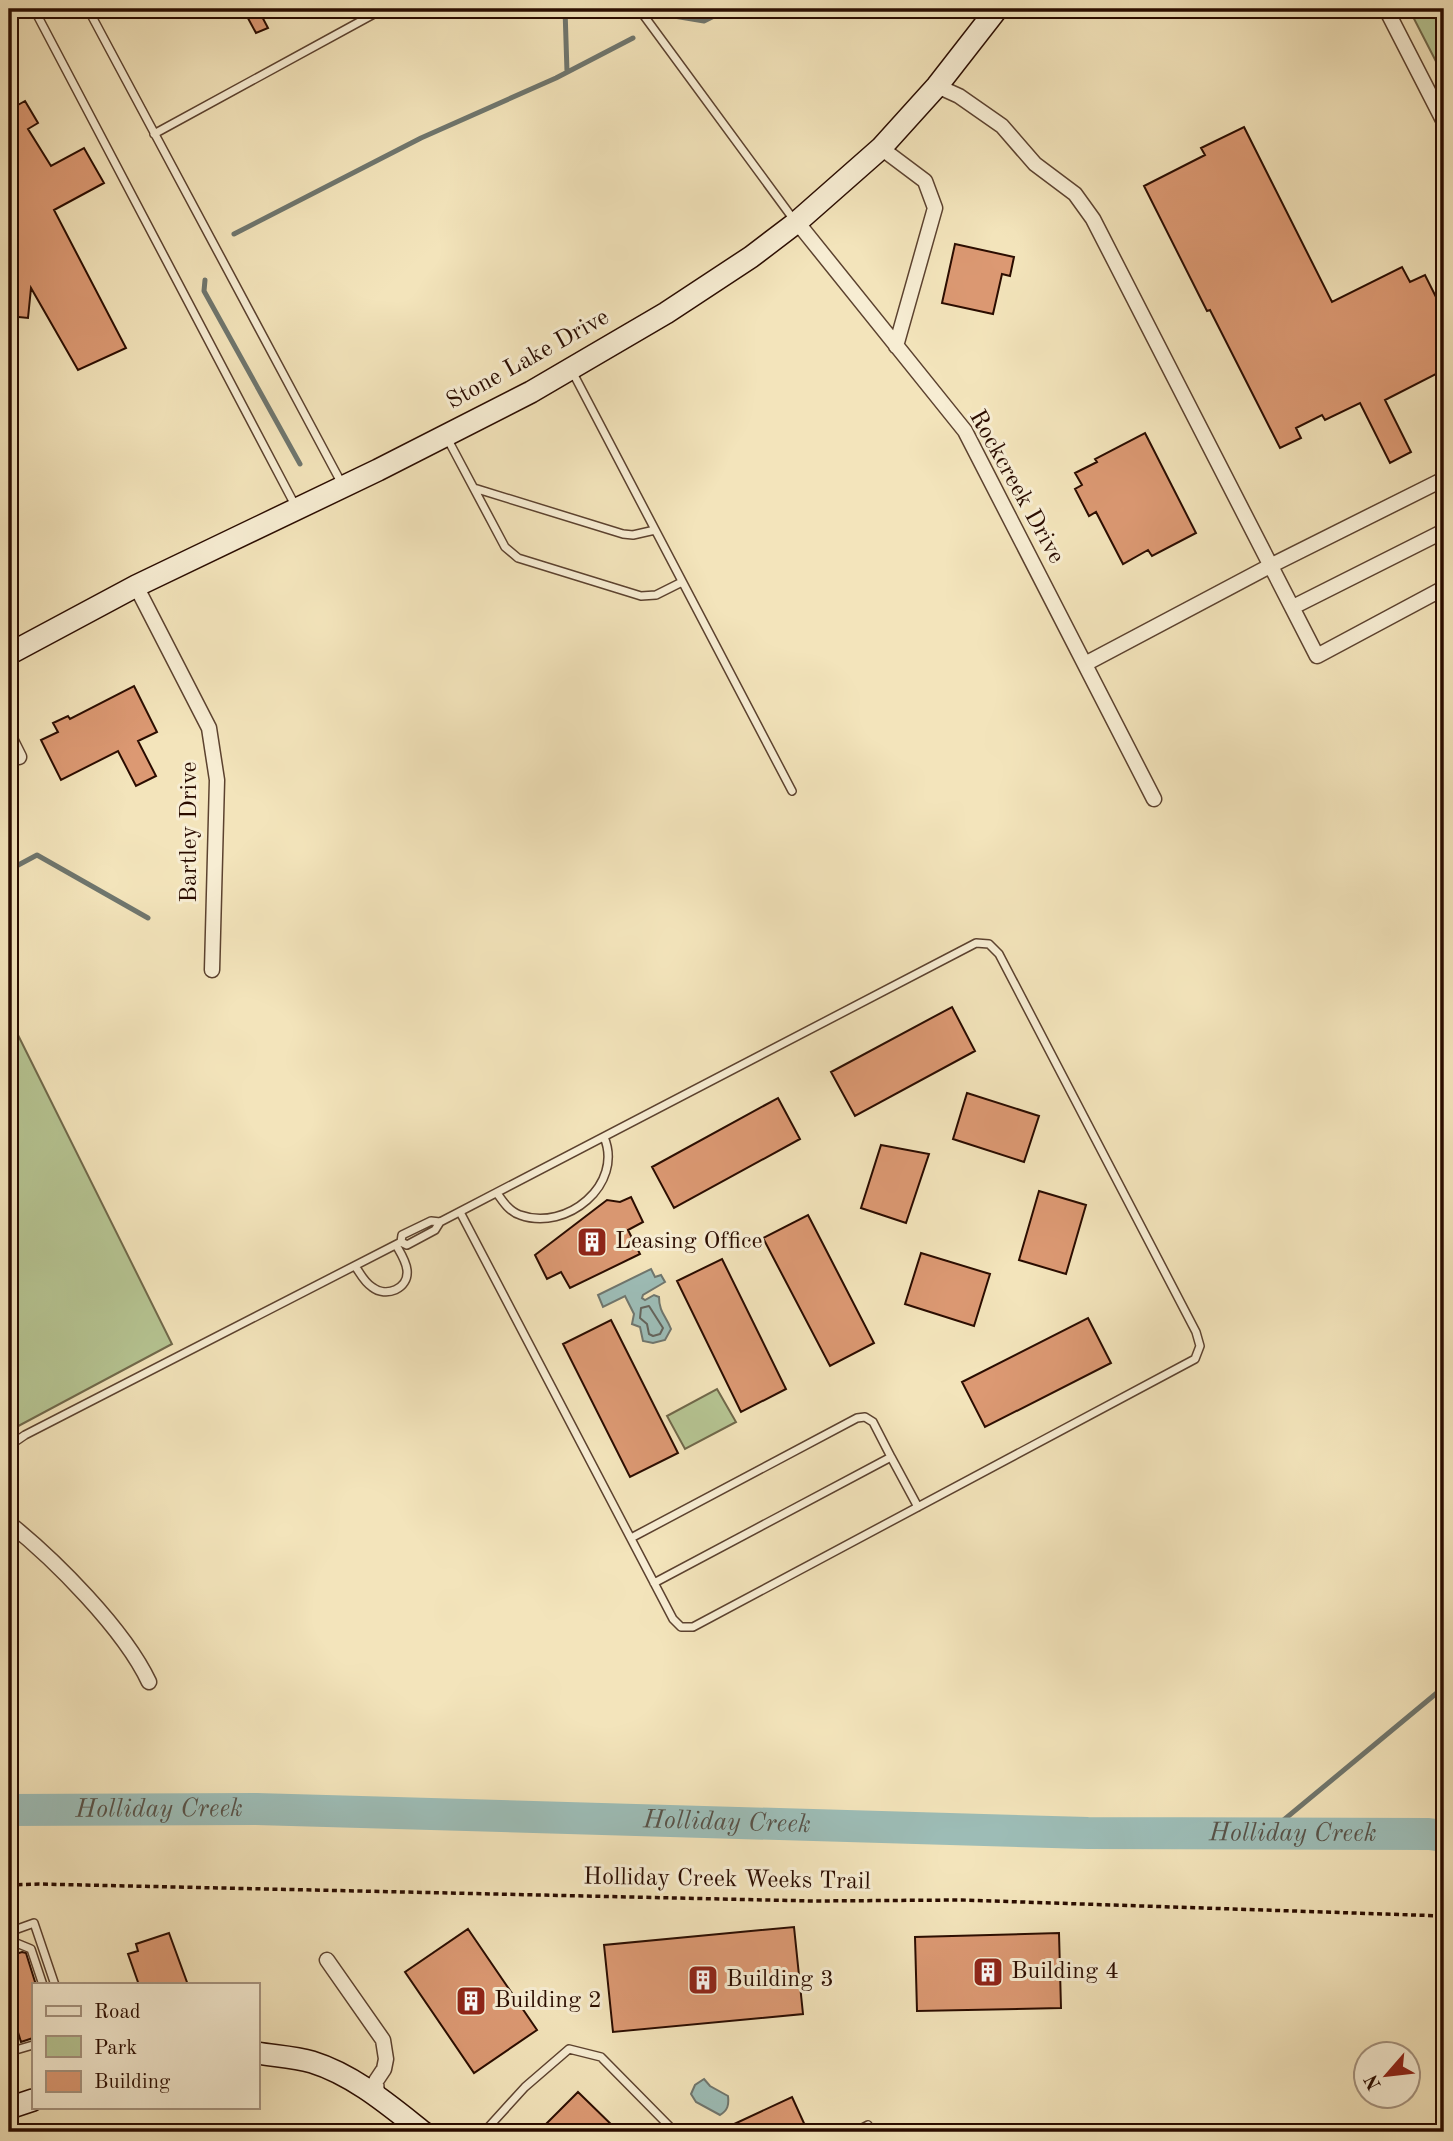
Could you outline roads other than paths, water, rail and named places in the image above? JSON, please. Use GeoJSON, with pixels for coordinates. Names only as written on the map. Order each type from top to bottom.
{"type":"FeatureCollection","features":[{"type":"Feature","properties":{"kind":"street","name":"Stone Lake Drive"},"geometry":{"type":"LineString","coordinates":[[9,654],[136,586],[343,487],[531,392],[666,313],[751,257],[797,222],[881,148],[937,86],[997,9]]}},
{"type":"Feature","properties":{"kind":"street"},"geometry":{"type":"LineString","coordinates":[[1386,9],[1444,122]]}},
{"type":"Feature","properties":{"kind":"street"},"geometry":{"type":"LineString","coordinates":[[937,86],[959,96],[1002,126],[1035,164],[1075,194],[1093,219],[1317,656],[1444,589]]}},
{"type":"Feature","properties":{"kind":"street"},"geometry":{"type":"LineString","coordinates":[[881,148],[925,181],[935,208],[896,346]]}},
{"type":"Feature","properties":{"kind":"street","name":"Rockcreek Drive"},"geometry":{"type":"LineString","coordinates":[[797,222],[965,431],[1154,800]]}},
{"type":"Feature","properties":{"kind":"street"},"geometry":{"type":"LineString","coordinates":[[1085,664],[1270,566],[1444,479]]}},
{"type":"Feature","properties":{"kind":"street"},"geometry":{"type":"LineString","coordinates":[[1293,607],[1444,531]]}},
{"type":"Feature","properties":{"kind":"street","name":"Bartley Drive"},"geometry":{"type":"LineString","coordinates":[[136,586],[209,728],[217,780],[212,970]]}},
{"type":"Feature","properties":{"kind":"street"},"geometry":{"type":"LineString","coordinates":[[9,737],[19,757]]}},
{"type":"Feature","properties":{"kind":"street"},"geometry":{"type":"LineString","coordinates":[[9,1523],[56,1565],[98,1610],[132,1652],[149,1682]]}},
{"type":"Feature","properties":{"kind":"street"},"geometry":{"type":"LineString","coordinates":[[327,1960],[383,2040],[386,2059],[384,2070],[376,2081],[377,2096]]}},
{"type":"Feature","properties":{"kind":"street"},"geometry":{"type":"LineString","coordinates":[[259,2053],[311,2062],[377,2096],[424,2132]]}},
{"type":"Feature","properties":{"kind":"street"},"geometry":{"type":"LineString","coordinates":[[9,2108],[32,2100]]}},
{"type":"Feature","properties":{"kind":"lane"},"geometry":{"type":"LineString","coordinates":[[9,18],[27,9]]}},
{"type":"Feature","properties":{"kind":"lane"},"geometry":{"type":"LineString","coordinates":[[34,9],[297,509]]}},
{"type":"Feature","properties":{"kind":"lane"},"geometry":{"type":"LineString","coordinates":[[88,9],[343,487]]}},
{"type":"Feature","properties":{"kind":"lane"},"geometry":{"type":"LineString","coordinates":[[154,134],[383,9]]}},
{"type":"Feature","properties":{"kind":"lane"},"geometry":{"type":"LineString","coordinates":[[639,9],[797,222]]}},
{"type":"Feature","properties":{"kind":"lane"},"geometry":{"type":"LineString","coordinates":[[570,369],[792,791]]}},
{"type":"Feature","properties":{"kind":"lane"},"geometry":{"type":"LineString","coordinates":[[446,435],[506,547],[518,558],[641,596],[656,595],[682,582]]}},
{"type":"Feature","properties":{"kind":"lane"},"geometry":{"type":"LineString","coordinates":[[474,488],[623,534],[633,535],[655,530]]}},
{"type":"Feature","properties":{"kind":"lane"},"geometry":{"type":"LineString","coordinates":[[355,1266],[374,1290],[386,1293],[396,1290],[404,1283],[407,1271],[399,1243],[402,1236],[431,1221],[440,1222],[460,1212],[976,943],[989,944],[999,954],[1196,1332],[1200,1346],[1195,1359],[693,1627],[681,1627],[673,1619],[460,1212]]}},
{"type":"Feature","properties":{"kind":"lane"},"geometry":{"type":"LineString","coordinates":[[497,1193],[505,1205],[519,1215],[536,1218],[572,1211],[596,1192],[609,1165],[609,1149],[604,1137]]}},
{"type":"Feature","properties":{"kind":"lane"},"geometry":{"type":"LineString","coordinates":[[9,1446],[25,1435],[399,1243]]}},
{"type":"Feature","properties":{"kind":"lane"},"geometry":{"type":"LineString","coordinates":[[631,1538],[857,1418],[865,1417],[873,1422],[918,1507]]}},
{"type":"Feature","properties":{"kind":"lane"},"geometry":{"type":"LineString","coordinates":[[654,1583],[891,1457]]}},
{"type":"Feature","properties":{"kind":"lane"},"geometry":{"type":"LineString","coordinates":[[9,1932],[34,1923],[54,1983]]}},
{"type":"Feature","properties":{"kind":"lane"},"geometry":{"type":"LineString","coordinates":[[9,1944],[14,1942],[31,1949],[42,1983]]}},
{"type":"Feature","properties":{"kind":"lane"},"geometry":{"type":"LineString","coordinates":[[9,2052],[32,2045]]}},
{"type":"Feature","properties":{"kind":"lane"},"geometry":{"type":"LineString","coordinates":[[484,2132],[525,2087],[569,2049],[601,2057],[675,2132]]}},
{"type":"Feature","properties":{"kind":"lane"},"geometry":{"type":"LineString","coordinates":[[855,2132],[868,2125]]}},
{"type":"Feature","properties":{"kind":"water"},"geometry":{"type":"Polygon","coordinates":[[[651,1269],[655,1277],[661,1275],[665,1282],[642,1298],[645,1300],[654,1295],[659,1297],[661,1310],[671,1329],[665,1340],[653,1343],[643,1341],[640,1327],[632,1324],[634,1314],[625,1296],[603,1307],[598,1295],[651,1269]]]}},
{"type":"Feature","properties":{"kind":"water"},"geometry":{"type":"Polygon","coordinates":[[[704,2079],[710,2086],[728,2096],[727,2107],[720,2115],[696,2102],[691,2094],[695,2085],[704,2079]]]}},
{"type":"Feature","properties":{"kind":"waterway"},"geometry":{"type":"LineString","coordinates":[[565,9],[567,72]]}},
{"type":"Feature","properties":{"kind":"waterway"},"geometry":{"type":"LineString","coordinates":[[674,16],[704,21],[728,9]]}},
{"type":"Feature","properties":{"kind":"waterway"},"geometry":{"type":"LineString","coordinates":[[234,234],[421,138],[556,78],[633,38]]}},
{"type":"Feature","properties":{"kind":"waterway"},"geometry":{"type":"LineString","coordinates":[[205,280],[204,291],[300,464]]}},
{"type":"Feature","properties":{"kind":"waterway"},"geometry":{"type":"LineString","coordinates":[[9,870],[37,855],[148,918]]}},
{"type":"Feature","properties":{"kind":"waterway"},"geometry":{"type":"LineString","coordinates":[[1268,1833],[1444,1687]]}},
{"type":"Feature","properties":{"kind":"waterway","name":"Holliday Creek"},"geometry":{"type":"LineString","coordinates":[[9,1810],[256,1809],[1088,1833],[1444,1836]]}},
{"type":"Feature","properties":{"kind":"place","name":"Leasing Office"},"geometry":{"type":"Point","coordinates":[592,1242]}},
{"type":"Feature","properties":{"kind":"place","name":"Building 4"},"geometry":{"type":"Point","coordinates":[988,1972]}},
{"type":"Feature","properties":{"kind":"place","name":"Building 3"},"geometry":{"type":"Point","coordinates":[703,1980]}},
{"type":"Feature","properties":{"kind":"place","name":"Building 2"},"geometry":{"type":"Point","coordinates":[471,2001]}}]}
